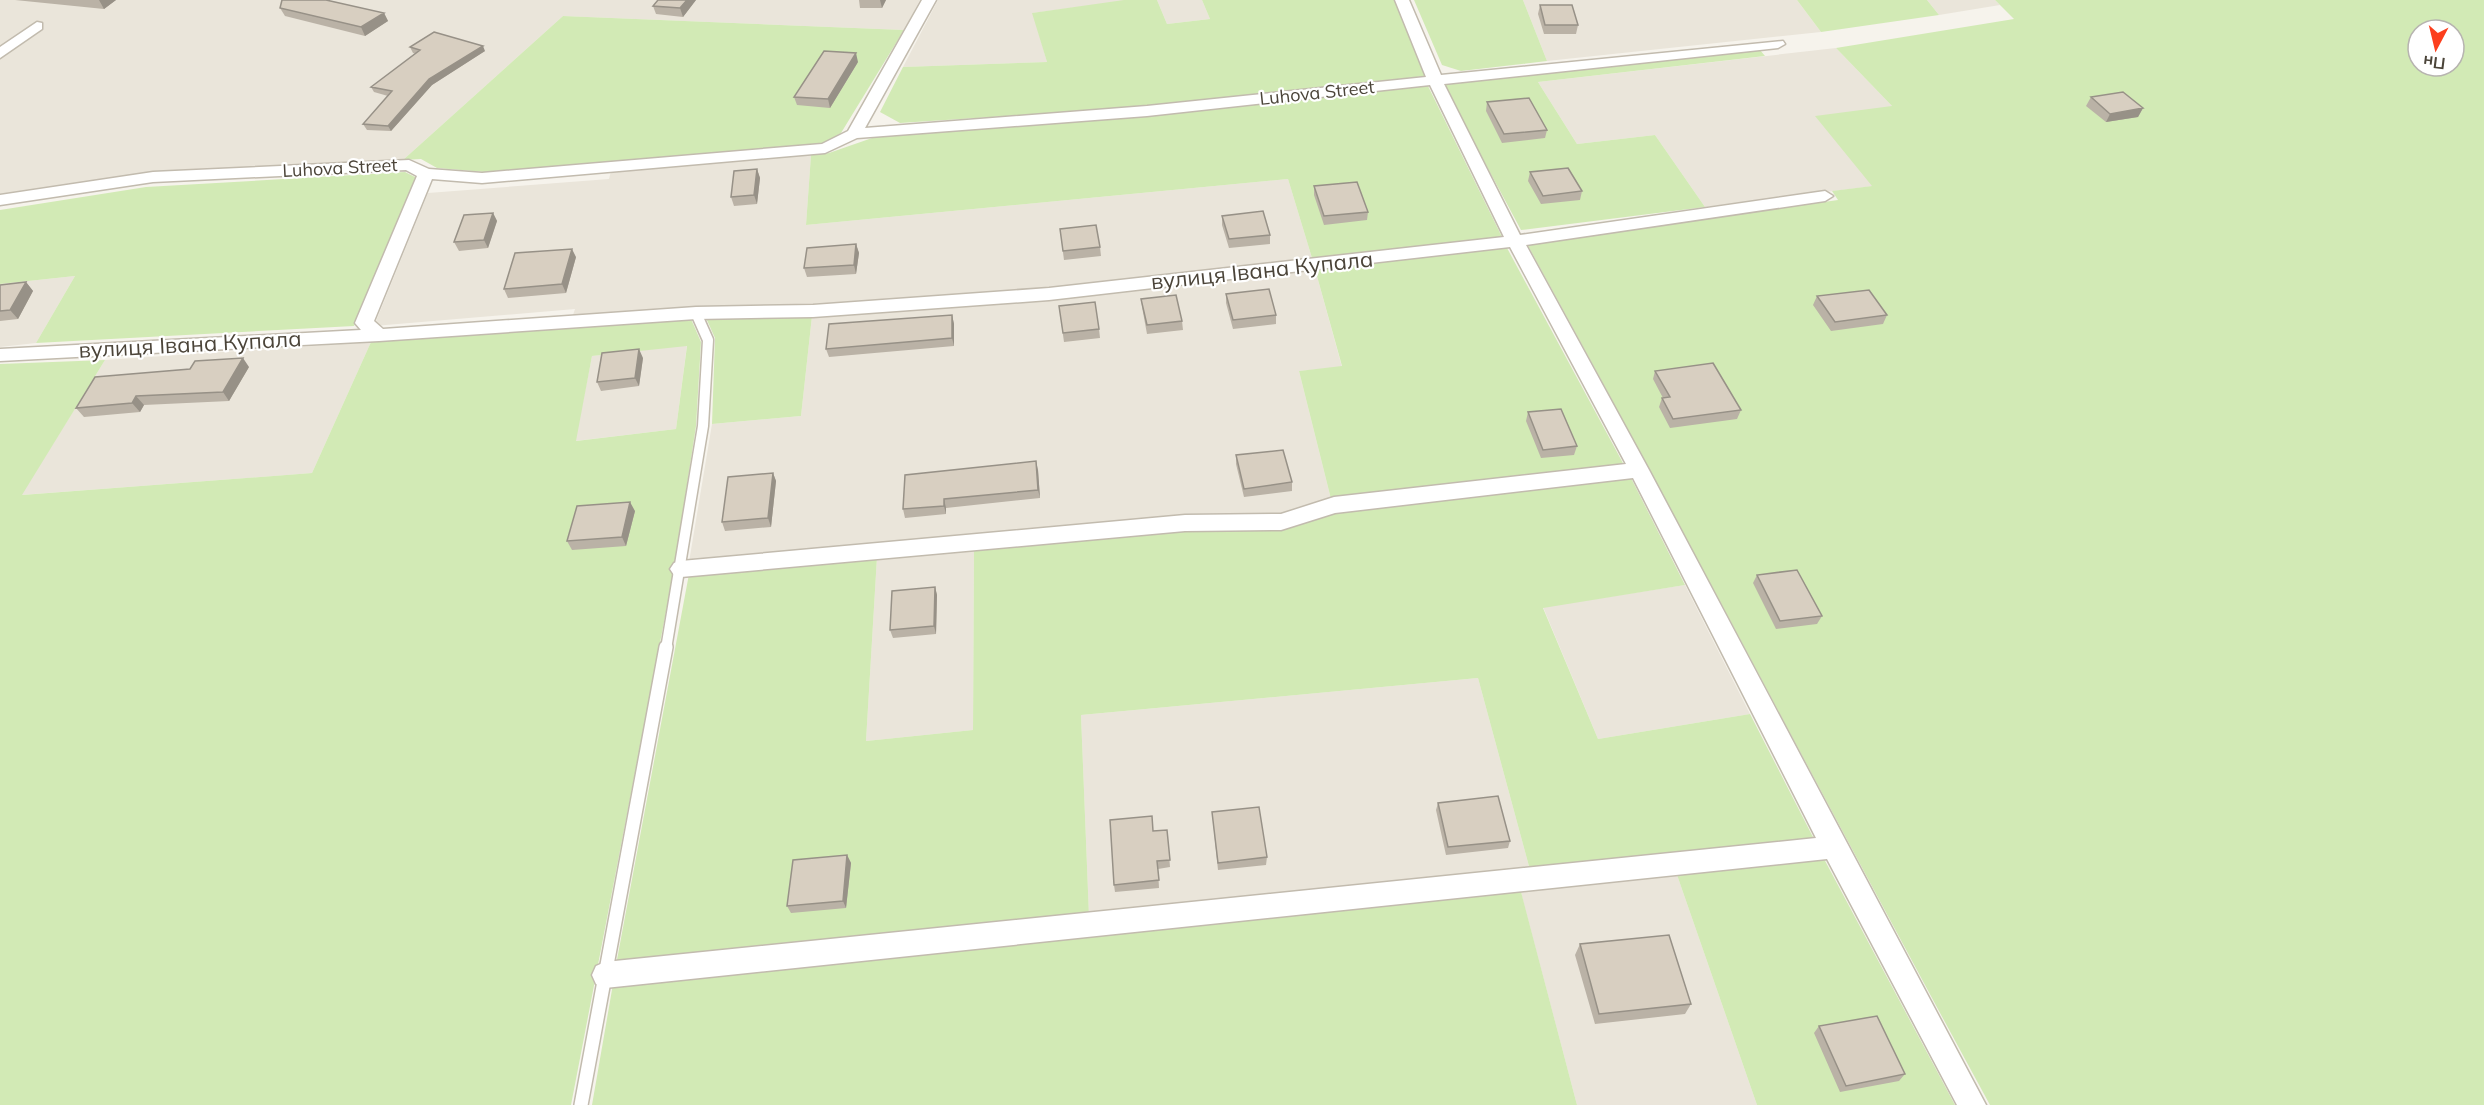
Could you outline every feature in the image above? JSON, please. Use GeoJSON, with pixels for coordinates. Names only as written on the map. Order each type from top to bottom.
{"type":"FeatureCollection","features":[{"type":"Feature","properties":{"kind":"street"},"geometry":{"type":"LineString","coordinates":[[854,134],[928,0]]}},
{"type":"Feature","properties":{"kind":"street"},"geometry":{"type":"LineString","coordinates":[[1402,0],[1435,80],[1515,242],[1639,470],[1834,847],[1972,1105]]}},
{"type":"Feature","properties":{"kind":"street"},"geometry":{"type":"LineString","coordinates":[[0,54],[37,26]]}},
{"type":"Feature","properties":{"kind":"street","name":"Luhova Street"},"geometry":{"type":"LineString","coordinates":[[0,200],[153,177],[409,165],[426,174],[482,177],[825,148],[854,134],[1147,111],[1778,44]]}},
{"type":"Feature","properties":{"kind":"street"},"geometry":{"type":"LineString","coordinates":[[379,335],[364,322],[426,174]]}},
{"type":"Feature","properties":{"kind":"street","name":"вулиця Івана Купала"},"geometry":{"type":"LineString","coordinates":[[0,355],[379,335],[696,313],[813,311],[1048,294],[1515,242],[1825,196]]}},
{"type":"Feature","properties":{"kind":"street"},"geometry":{"type":"LineString","coordinates":[[681,569],[1185,523],[1281,522],[1334,505],[1639,470]]}},
{"type":"Feature","properties":{"kind":"street"},"geometry":{"type":"LineString","coordinates":[[605,975],[1834,847]]}},
{"type":"Feature","properties":{"kind":"lane"},"geometry":{"type":"LineString","coordinates":[[582,1105],[681,569],[703,426],[708,340],[696,313]]}},
{"type":"Feature","properties":{"kind":"shaded area"},"geometry":{"type":"Polygon","coordinates":[[[0,0],[920,0],[904,30],[563,16],[403,160],[159,171],[0,194],[0,0]]]}},
{"type":"Feature","properties":{"kind":"shaded area"},"geometry":{"type":"Polygon","coordinates":[[[938,0],[1124,1],[1033,13],[1047,62],[903,67],[938,0]]]}},
{"type":"Feature","properties":{"kind":"shaded area"},"geometry":{"type":"Polygon","coordinates":[[[1157,0],[1202,0],[1210,19],[1167,24],[1157,0]]]}},
{"type":"Feature","properties":{"kind":"shaded area"},"geometry":{"type":"Polygon","coordinates":[[[1523,0],[1797,0],[1821,32],[1547,61],[1523,0]]]}},
{"type":"Feature","properties":{"kind":"shaded area"},"geometry":{"type":"Polygon","coordinates":[[[1927,0],[1995,0],[2000,5],[1939,15],[1927,0]]]}},
{"type":"Feature","properties":{"kind":"shaded area"},"geometry":{"type":"Polygon","coordinates":[[[1836,48],[1893,107],[1873,186],[1705,207],[1655,135],[1577,144],[1538,82],[1836,48]]]}},
{"type":"Feature","properties":{"kind":"shaded area"},"geometry":{"type":"Polygon","coordinates":[[[811,155],[806,225],[1288,179],[1312,258],[1048,288],[814,304],[698,307],[573,315],[575,309],[374,326],[428,193],[609,179],[611,171],[811,155]]]}},
{"type":"Feature","properties":{"kind":"shaded area"},"geometry":{"type":"Polygon","coordinates":[[[1315,269],[1342,367],[1299,371],[1331,499],[1279,516],[689,562],[712,424],[801,416],[812,316],[1049,299],[1315,269]]]}},
{"type":"Feature","properties":{"kind":"shaded area"},"geometry":{"type":"Polygon","coordinates":[[[75,276],[36,343],[0,347],[0,284],[75,276]]]}},
{"type":"Feature","properties":{"kind":"shaded area"},"geometry":{"type":"Polygon","coordinates":[[[371,342],[312,473],[21,495],[105,360],[371,342]]]}},
{"type":"Feature","properties":{"kind":"shaded area"},"geometry":{"type":"Polygon","coordinates":[[[687,345],[676,429],[575,441],[592,356],[687,345]]]}},
{"type":"Feature","properties":{"kind":"shaded area"},"geometry":{"type":"Polygon","coordinates":[[[974,548],[973,730],[866,741],[877,557],[974,548]]]}},
{"type":"Feature","properties":{"kind":"shaded area"},"geometry":{"type":"Polygon","coordinates":[[[1685,585],[1750,714],[1598,739],[1543,607],[1685,585]]]}},
{"type":"Feature","properties":{"kind":"shaded area"},"geometry":{"type":"Polygon","coordinates":[[[1478,678],[1530,870],[1089,916],[1081,715],[1478,678]]]}},
{"type":"Feature","properties":{"kind":"shaded area"},"geometry":{"type":"Polygon","coordinates":[[[1676,872],[1757,1105],[1577,1105],[1520,889],[1676,872]]]}},
{"type":"Feature","properties":{"kind":"green space"},"geometry":{"type":"Polygon","coordinates":[[[1124,0],[1157,0],[1167,24],[1210,19],[1202,0],[1395,0],[1425,76],[1147,107],[900,123],[880,112],[903,67],[1047,62],[1032,13],[1124,0]]]}},
{"type":"Feature","properties":{"kind":"green space"},"geometry":{"type":"Polygon","coordinates":[[[1414,0],[1523,0],[1547,61],[1461,71],[1442,65],[1414,0]]]}},
{"type":"Feature","properties":{"kind":"green space"},"geometry":{"type":"Polygon","coordinates":[[[1797,0],[1927,0],[1939,15],[1821,32],[1797,0]]]}},
{"type":"Feature","properties":{"kind":"green space"},"geometry":{"type":"Polygon","coordinates":[[[1995,0],[2484,0],[2484,1105],[1990,1105],[1527,244],[1838,200],[1832,191],[1872,186],[1815,116],[1892,106],[1836,48],[2014,19],[1995,0]]]}},
{"type":"Feature","properties":{"kind":"green space"},"geometry":{"type":"Polygon","coordinates":[[[563,16],[904,30],[841,133],[823,144],[485,172],[437,168],[421,159],[403,160],[563,16]]]}},
{"type":"Feature","properties":{"kind":"green space"},"geometry":{"type":"Polygon","coordinates":[[[1760,50],[1765,56],[1538,82],[1577,144],[1655,135],[1705,207],[1521,230],[1443,85],[1760,50]]]}},
{"type":"Feature","properties":{"kind":"green space"},"geometry":{"type":"Polygon","coordinates":[[[1428,86],[1502,237],[1312,258],[1288,179],[806,225],[811,155],[829,153],[875,137],[1148,116],[1428,86]]]}},
{"type":"Feature","properties":{"kind":"green space"},"geometry":{"type":"Polygon","coordinates":[[[405,172],[417,178],[354,326],[36,343],[75,276],[0,284],[0,210],[146,187],[405,172]]]}},
{"type":"Feature","properties":{"kind":"green space"},"geometry":{"type":"Polygon","coordinates":[[[1507,248],[1624,465],[1331,499],[1299,371],[1342,366],[1315,269],[1507,248]]]}},
{"type":"Feature","properties":{"kind":"green space"},"geometry":{"type":"Polygon","coordinates":[[[812,316],[801,416],[712,424],[715,338],[706,318],[812,316]]]}},
{"type":"Feature","properties":{"kind":"green space"},"geometry":{"type":"Polygon","coordinates":[[[691,319],[701,342],[696,426],[674,570],[571,1105],[0,1105],[0,364],[105,360],[22,495],[312,473],[371,342],[691,319]],[[687,346],[592,356],[576,441],[676,429],[687,346]]]}},
{"type":"Feature","properties":{"kind":"green space"},"geometry":{"type":"Polygon","coordinates":[[[1630,476],[1685,585],[1543,608],[1598,739],[1750,714],[1815,841],[1530,870],[1478,678],[1081,715],[1089,916],[616,965],[689,574],[877,557],[866,741],[973,730],[974,548],[1630,476]]]}},
{"type":"Feature","properties":{"kind":"green space"},"geometry":{"type":"Polygon","coordinates":[[[1823,857],[1955,1105],[1757,1105],[1676,872],[1823,857]]]}},
{"type":"Feature","properties":{"kind":"green space"},"geometry":{"type":"Polygon","coordinates":[[[1520,888],[1577,1105],[592,1105],[613,984],[1520,888]]]}},
{"type":"Feature","properties":{"kind":"building"},"geometry":{"type":"Polygon","coordinates":[[[282,0],[326,0],[384,13],[361,27],[280,8],[282,0]]]}},
{"type":"Feature","properties":{"kind":"building"},"geometry":{"type":"Polygon","coordinates":[[[658,0],[687,0],[680,8],[653,6],[658,0]]]}},
{"type":"Feature","properties":{"kind":"building"},"geometry":{"type":"Polygon","coordinates":[[[1540,5],[1572,5],[1578,25],[1545,25],[1540,5]]]}},
{"type":"Feature","properties":{"kind":"building"},"geometry":{"type":"Polygon","coordinates":[[[434,32],[483,46],[429,79],[388,126],[363,124],[392,91],[371,87],[420,50],[410,47],[434,32]]]}},
{"type":"Feature","properties":{"kind":"building"},"geometry":{"type":"Polygon","coordinates":[[[824,51],[856,53],[828,99],[794,97],[824,51]]]}},
{"type":"Feature","properties":{"kind":"building"},"geometry":{"type":"Polygon","coordinates":[[[2123,92],[2143,108],[2110,114],[2091,97],[2123,92]]]}},
{"type":"Feature","properties":{"kind":"building"},"geometry":{"type":"Polygon","coordinates":[[[1529,98],[1547,130],[1504,134],[1487,102],[1529,98]]]}},
{"type":"Feature","properties":{"kind":"building"},"geometry":{"type":"Polygon","coordinates":[[[1568,168],[1582,191],[1543,196],[1530,172],[1568,168]]]}},
{"type":"Feature","properties":{"kind":"building"},"geometry":{"type":"Polygon","coordinates":[[[757,169],[754,195],[731,197],[734,171],[757,169]]]}},
{"type":"Feature","properties":{"kind":"building"},"geometry":{"type":"Polygon","coordinates":[[[1357,182],[1368,212],[1324,216],[1314,186],[1357,182]]]}},
{"type":"Feature","properties":{"kind":"building"},"geometry":{"type":"Polygon","coordinates":[[[1263,211],[1270,235],[1229,239],[1222,216],[1263,211]]]}},
{"type":"Feature","properties":{"kind":"building"},"geometry":{"type":"Polygon","coordinates":[[[493,213],[484,240],[454,242],[464,215],[493,213]]]}},
{"type":"Feature","properties":{"kind":"building"},"geometry":{"type":"Polygon","coordinates":[[[1096,225],[1100,247],[1063,251],[1060,229],[1096,225]]]}},
{"type":"Feature","properties":{"kind":"building"},"geometry":{"type":"Polygon","coordinates":[[[856,244],[854,265],[804,268],[807,248],[856,244]]]}},
{"type":"Feature","properties":{"kind":"building"},"geometry":{"type":"Polygon","coordinates":[[[572,249],[562,284],[504,289],[515,253],[572,249]]]}},
{"type":"Feature","properties":{"kind":"building"},"geometry":{"type":"Polygon","coordinates":[[[26,282],[10,310],[0,311],[0,285],[26,282]]]}},
{"type":"Feature","properties":{"kind":"building"},"geometry":{"type":"Polygon","coordinates":[[[1269,289],[1276,315],[1233,320],[1226,294],[1269,289]]]}},
{"type":"Feature","properties":{"kind":"building"},"geometry":{"type":"Polygon","coordinates":[[[1869,290],[1887,315],[1835,322],[1817,296],[1869,290]]]}},
{"type":"Feature","properties":{"kind":"building"},"geometry":{"type":"Polygon","coordinates":[[[1176,295],[1182,321],[1147,325],[1141,299],[1176,295]]]}},
{"type":"Feature","properties":{"kind":"building"},"geometry":{"type":"Polygon","coordinates":[[[1095,302],[1099,329],[1063,333],[1059,306],[1095,302]]]}},
{"type":"Feature","properties":{"kind":"building"},"geometry":{"type":"Polygon","coordinates":[[[952,315],[952,338],[826,349],[829,324],[952,315]]]}},
{"type":"Feature","properties":{"kind":"building"},"geometry":{"type":"Polygon","coordinates":[[[639,349],[635,378],[597,382],[602,353],[639,349]]]}},
{"type":"Feature","properties":{"kind":"building"},"geometry":{"type":"Polygon","coordinates":[[[243,358],[223,392],[136,396],[132,403],[76,408],[95,377],[190,369],[195,361],[243,358]]]}},
{"type":"Feature","properties":{"kind":"building"},"geometry":{"type":"Polygon","coordinates":[[[1713,363],[1741,410],[1673,419],[1662,398],[1670,397],[1655,371],[1713,363]]]}},
{"type":"Feature","properties":{"kind":"building"},"geometry":{"type":"Polygon","coordinates":[[[1561,409],[1577,446],[1543,450],[1528,412],[1561,409]]]}},
{"type":"Feature","properties":{"kind":"building"},"geometry":{"type":"Polygon","coordinates":[[[1283,450],[1292,482],[1244,489],[1236,455],[1283,450]]]}},
{"type":"Feature","properties":{"kind":"building"},"geometry":{"type":"Polygon","coordinates":[[[1036,461],[1038,490],[944,499],[944,506],[903,509],[905,475],[1036,461]]]}},
{"type":"Feature","properties":{"kind":"building"},"geometry":{"type":"Polygon","coordinates":[[[773,473],[768,518],[722,522],[728,477],[773,473]]]}},
{"type":"Feature","properties":{"kind":"building"},"geometry":{"type":"Polygon","coordinates":[[[630,502],[622,537],[567,541],[577,506],[630,502]]]}},
{"type":"Feature","properties":{"kind":"building"},"geometry":{"type":"Polygon","coordinates":[[[1797,570],[1822,616],[1780,621],[1757,575],[1797,570]]]}},
{"type":"Feature","properties":{"kind":"building"},"geometry":{"type":"Polygon","coordinates":[[[935,587],[934,626],[890,630],[892,591],[935,587]]]}},
{"type":"Feature","properties":{"kind":"building"},"geometry":{"type":"Polygon","coordinates":[[[1498,796],[1510,841],[1448,847],[1438,803],[1498,796]]]}},
{"type":"Feature","properties":{"kind":"building"},"geometry":{"type":"Polygon","coordinates":[[[1259,807],[1267,857],[1218,863],[1212,812],[1259,807]]]}},
{"type":"Feature","properties":{"kind":"building"},"geometry":{"type":"Polygon","coordinates":[[[1152,816],[1153,831],[1167,830],[1170,860],[1157,861],[1159,880],[1114,885],[1110,820],[1152,816]]]}},
{"type":"Feature","properties":{"kind":"building"},"geometry":{"type":"Polygon","coordinates":[[[847,855],[843,901],[787,906],[793,860],[847,855]]]}},
{"type":"Feature","properties":{"kind":"building"},"geometry":{"type":"Polygon","coordinates":[[[1669,935],[1691,1004],[1599,1014],[1580,944],[1669,935]]]}},
{"type":"Feature","properties":{"kind":"building"},"geometry":{"type":"Polygon","coordinates":[[[1877,1016],[1905,1074],[1846,1086],[1819,1026],[1877,1016]]]}}]}
